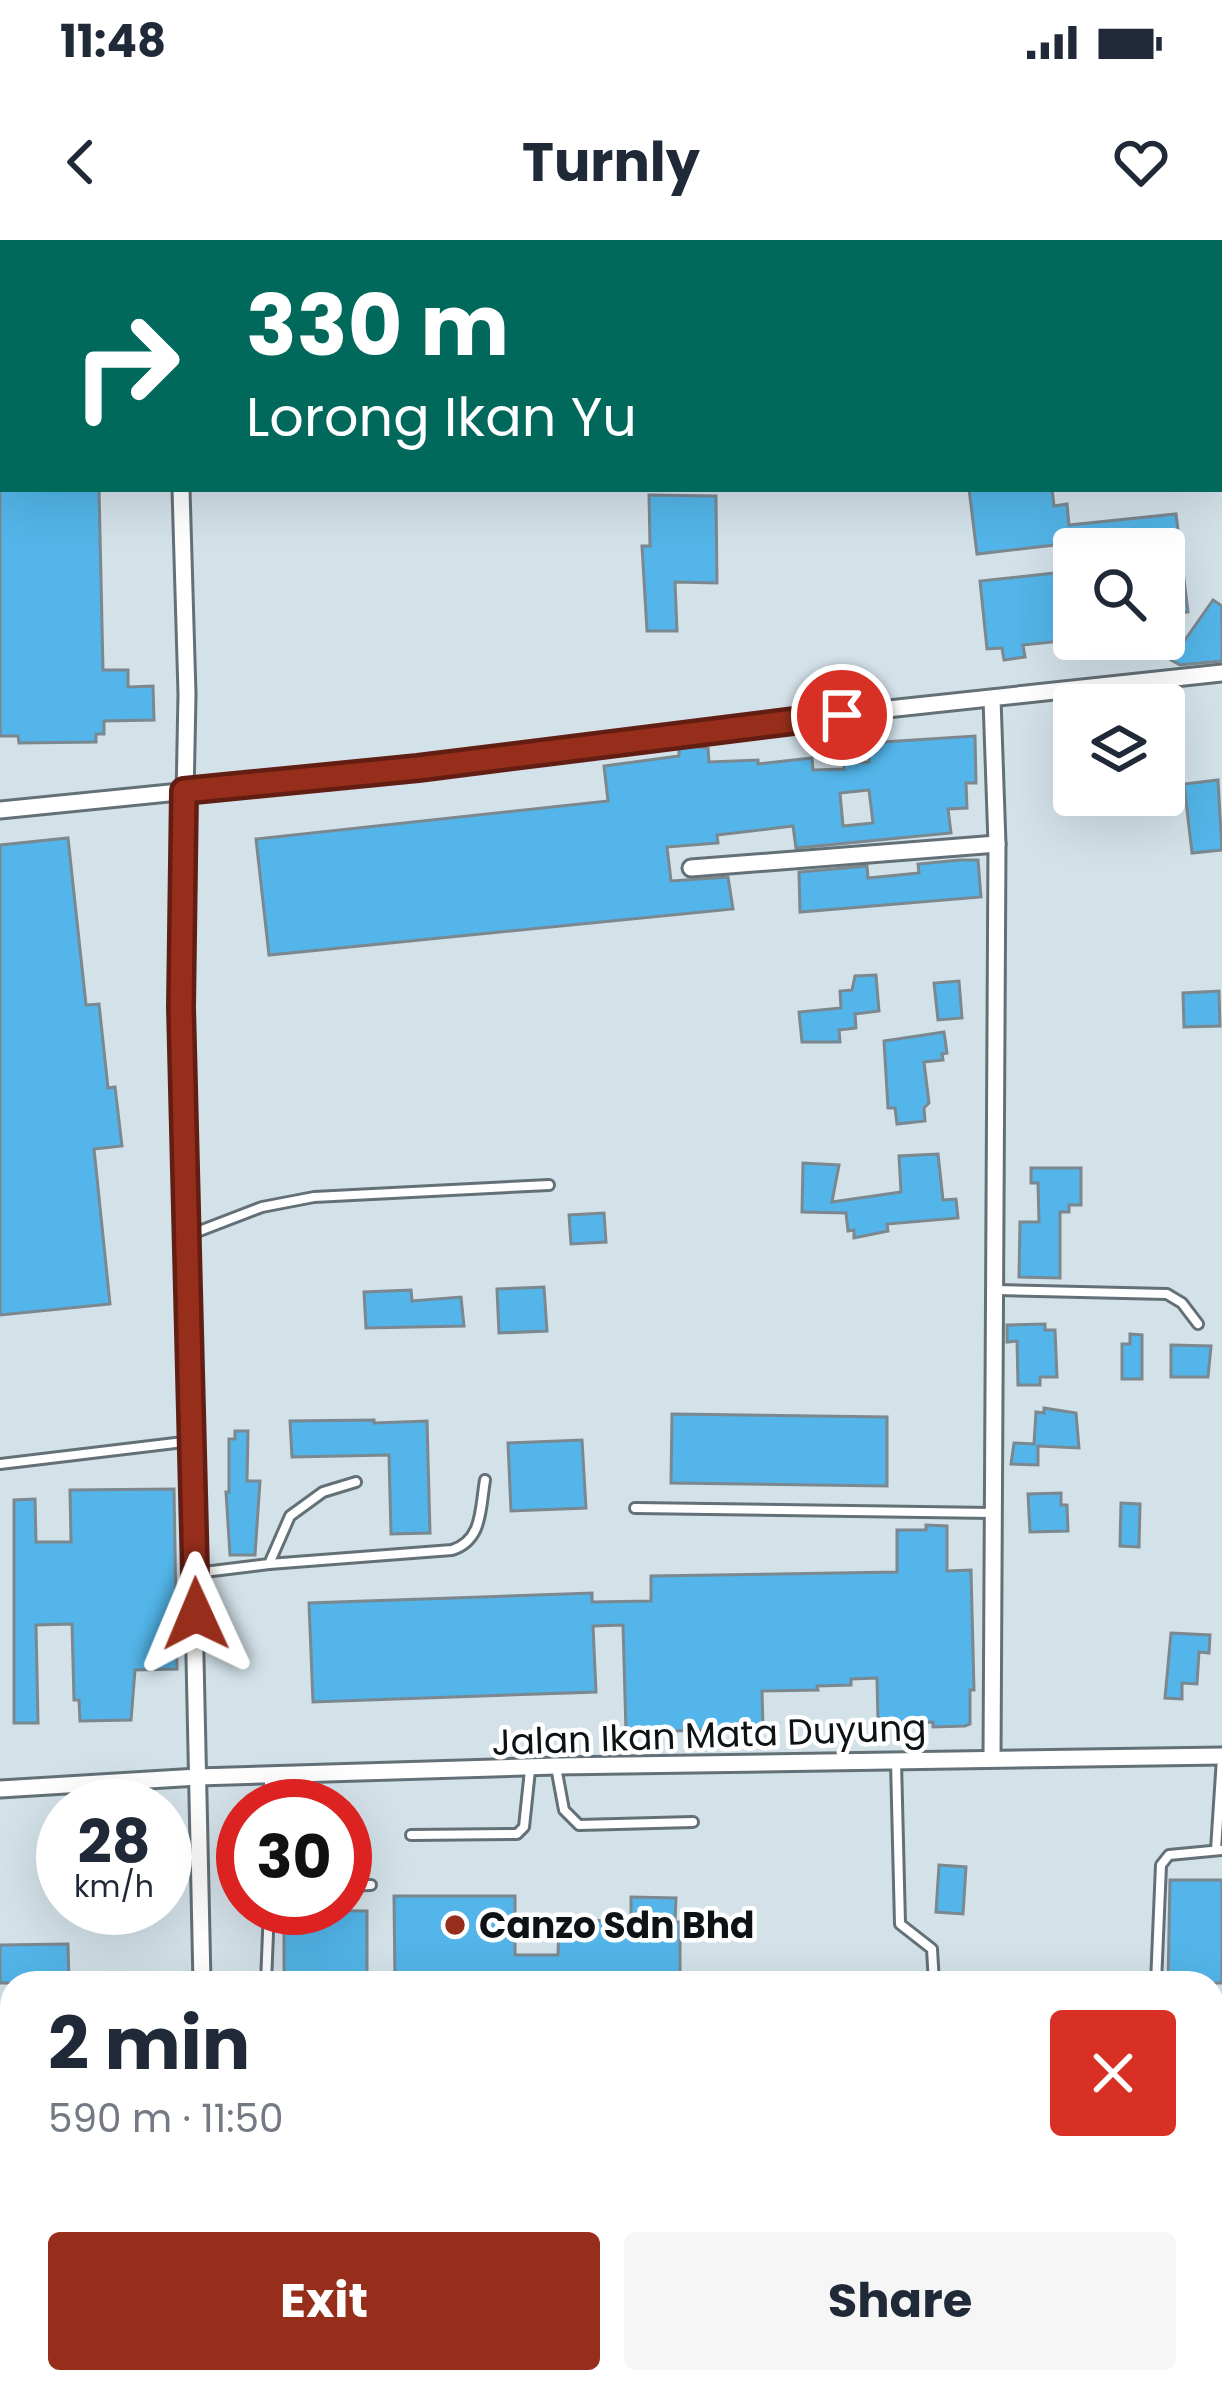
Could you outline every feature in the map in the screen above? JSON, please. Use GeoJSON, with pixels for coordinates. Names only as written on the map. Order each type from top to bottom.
{"type":"FeatureCollection","features":[{"type":"Feature","properties":{"kind":"street"},"geometry":{"type":"LineString","coordinates":[[181,492],[187,694],[181,1007],[202,1971]]}},
{"type":"Feature","properties":{"kind":"street"},"geometry":{"type":"LineString","coordinates":[[0,810],[395,771],[748,724],[1222,673]]}},
{"type":"Feature","properties":{"kind":"street"},"geometry":{"type":"LineString","coordinates":[[992,699],[998,844],[992,1758]]}},
{"type":"Feature","properties":{"kind":"street"},"geometry":{"type":"LineString","coordinates":[[692,868],[998,844]]}},
{"type":"Feature","properties":{"kind":"street","name":"Jalan Ikan Mata Duyung"},"geometry":{"type":"LineString","coordinates":[[0,1789],[197,1777],[556,1766],[1222,1757]]}},
{"type":"Feature","properties":{"kind":"lane"},"geometry":{"type":"LineString","coordinates":[[188,1235],[262,1207],[314,1197],[549,1185]]}},
{"type":"Feature","properties":{"kind":"lane"},"geometry":{"type":"LineString","coordinates":[[996,1289],[1167,1294],[1182,1303],[1198,1324]]}},
{"type":"Feature","properties":{"kind":"lane"},"geometry":{"type":"LineString","coordinates":[[0,1464],[193,1441]]}},
{"type":"Feature","properties":{"kind":"lane"},"geometry":{"type":"LineString","coordinates":[[196,1573],[465,1546],[476,1536],[485,1480]]}},
{"type":"Feature","properties":{"kind":"lane"},"geometry":{"type":"LineString","coordinates":[[269,1564],[290,1516],[323,1492],[356,1482]]}},
{"type":"Feature","properties":{"kind":"lane"},"geometry":{"type":"LineString","coordinates":[[635,1508],[994,1513]]}},
{"type":"Feature","properties":{"kind":"lane"},"geometry":{"type":"LineString","coordinates":[[1157,1971],[1161,1865],[1169,1855],[1219,1850],[1222,1757]]}},
{"type":"Feature","properties":{"kind":"lane"},"geometry":{"type":"LineString","coordinates":[[896,1760],[900,1924],[932,1949],[933,1971]]}},
{"type":"Feature","properties":{"kind":"lane"},"geometry":{"type":"LineString","coordinates":[[556,1766],[565,1810],[579,1825],[693,1822]]}},
{"type":"Feature","properties":{"kind":"lane"},"geometry":{"type":"LineString","coordinates":[[411,1835],[517,1834],[524,1827],[530,1770]]}},
{"type":"Feature","properties":{"kind":"lane"},"geometry":{"type":"LineString","coordinates":[[266,1971],[268,1935]]}},
{"type":"Feature","properties":{"kind":"building"},"geometry":{"type":"Polygon","coordinates":[[[0,492],[99,492],[103,670],[128,670],[128,687],[153,686],[154,720],[104,721],[104,734],[96,734],[96,742],[19,743],[18,736],[0,736],[0,492]]]}},
{"type":"Feature","properties":{"kind":"building"},"geometry":{"type":"Polygon","coordinates":[[[969,492],[1052,492],[1054,506],[1067,504],[1069,525],[1176,514],[1178,528],[1053,528],[1053,545],[977,554],[969,492]]]}},
{"type":"Feature","properties":{"kind":"building"},"geometry":{"type":"Polygon","coordinates":[[[649,495],[716,496],[717,583],[675,582],[677,631],[647,631],[642,546],[650,546],[649,495]]]}},
{"type":"Feature","properties":{"kind":"building"},"geometry":{"type":"Polygon","coordinates":[[[1053,573],[1053,642],[1023,645],[1025,657],[1004,660],[1002,648],[987,649],[980,581],[1053,573]]]}},
{"type":"Feature","properties":{"kind":"building"},"geometry":{"type":"Polygon","coordinates":[[[1213,600],[1222,606],[1222,661],[1180,665],[1171,660],[1185,660],[1185,640],[1213,600]]]}},
{"type":"Feature","properties":{"kind":"building"},"geometry":{"type":"Polygon","coordinates":[[[975,736],[976,783],[966,783],[967,808],[948,809],[951,833],[796,848],[793,826],[717,835],[718,843],[667,847],[671,881],[728,877],[733,909],[269,955],[256,839],[608,801],[604,766],[679,756],[679,745],[708,748],[709,762],[758,760],[758,764],[812,758],[813,770],[869,762],[868,743],[975,736]],[[869,790],[840,793],[843,826],[873,823],[869,790]]]}},
{"type":"Feature","properties":{"kind":"building"},"geometry":{"type":"Polygon","coordinates":[[[1218,780],[1222,850],[1192,853],[1185,784],[1218,780]]]}},
{"type":"Feature","properties":{"kind":"building"},"geometry":{"type":"Polygon","coordinates":[[[68,838],[86,1005],[99,1004],[108,1088],[115,1087],[122,1146],[94,1149],[110,1304],[0,1315],[0,845],[68,838]]]}},
{"type":"Feature","properties":{"kind":"building"},"geometry":{"type":"Polygon","coordinates":[[[978,860],[981,897],[800,912],[799,872],[867,866],[868,878],[919,873],[918,864],[978,860]]]}},
{"type":"Feature","properties":{"kind":"building"},"geometry":{"type":"Polygon","coordinates":[[[876,975],[879,1011],[855,1014],[856,1028],[839,1030],[840,1042],[802,1042],[799,1012],[841,1008],[840,991],[852,990],[855,976],[876,975]]]}},
{"type":"Feature","properties":{"kind":"building"},"geometry":{"type":"Polygon","coordinates":[[[959,981],[962,1018],[938,1020],[934,983],[959,981]]]}},
{"type":"Feature","properties":{"kind":"building"},"geometry":{"type":"Polygon","coordinates":[[[1219,991],[1220,1026],[1184,1027],[1183,993],[1219,991]]]}},
{"type":"Feature","properties":{"kind":"building"},"geometry":{"type":"Polygon","coordinates":[[[944,1032],[947,1053],[942,1054],[943,1060],[924,1062],[929,1103],[924,1108],[925,1121],[897,1124],[895,1108],[888,1108],[884,1041],[944,1032]]]}},
{"type":"Feature","properties":{"kind":"building"},"geometry":{"type":"Polygon","coordinates":[[[938,1154],[943,1200],[956,1199],[958,1218],[887,1224],[888,1231],[854,1238],[846,1213],[802,1212],[803,1163],[839,1165],[832,1202],[901,1192],[899,1156],[938,1154]]]}},
{"type":"Feature","properties":{"kind":"building"},"geometry":{"type":"Polygon","coordinates":[[[1031,1168],[1081,1168],[1081,1205],[1069,1205],[1069,1212],[1060,1212],[1060,1278],[1019,1277],[1020,1222],[1039,1222],[1038,1183],[1031,1183],[1031,1168]]]}},
{"type":"Feature","properties":{"kind":"building"},"geometry":{"type":"Polygon","coordinates":[[[604,1213],[606,1242],[571,1244],[569,1215],[604,1213]]]}},
{"type":"Feature","properties":{"kind":"building"},"geometry":{"type":"Polygon","coordinates":[[[544,1287],[547,1331],[499,1333],[497,1289],[544,1287]]]}},
{"type":"Feature","properties":{"kind":"building"},"geometry":{"type":"Polygon","coordinates":[[[411,1290],[412,1301],[461,1297],[464,1326],[366,1328],[364,1292],[411,1290]]]}},
{"type":"Feature","properties":{"kind":"building"},"geometry":{"type":"Polygon","coordinates":[[[1045,1324],[1045,1330],[1055,1330],[1057,1377],[1040,1377],[1040,1385],[1018,1385],[1017,1341],[1007,1342],[1007,1325],[1045,1324]]]}},
{"type":"Feature","properties":{"kind":"building"},"geometry":{"type":"Polygon","coordinates":[[[1130,1334],[1142,1335],[1142,1379],[1122,1379],[1122,1344],[1130,1344],[1130,1334]]]}},
{"type":"Feature","properties":{"kind":"building"},"geometry":{"type":"Polygon","coordinates":[[[1171,1345],[1211,1346],[1208,1377],[1171,1377],[1171,1345]]]}},
{"type":"Feature","properties":{"kind":"building"},"geometry":{"type":"Polygon","coordinates":[[[1044,1408],[1076,1413],[1079,1448],[1038,1446],[1038,1465],[1011,1464],[1014,1443],[1034,1444],[1036,1412],[1044,1413],[1044,1408]]]}},
{"type":"Feature","properties":{"kind":"building"},"geometry":{"type":"Polygon","coordinates":[[[672,1414],[887,1417],[887,1486],[671,1483],[672,1414]]]}},
{"type":"Feature","properties":{"kind":"building"},"geometry":{"type":"Polygon","coordinates":[[[290,1421],[427,1421],[430,1533],[391,1534],[389,1455],[292,1457],[290,1421]]]}},
{"type":"Feature","properties":{"kind":"building"},"geometry":{"type":"Polygon","coordinates":[[[235,1431],[248,1431],[247,1481],[260,1481],[255,1555],[230,1555],[226,1492],[229,1439],[235,1439],[235,1431]]]}},
{"type":"Feature","properties":{"kind":"building"},"geometry":{"type":"Polygon","coordinates":[[[582,1440],[586,1508],[511,1511],[508,1443],[582,1440]]]}},
{"type":"Feature","properties":{"kind":"building"},"geometry":{"type":"Polygon","coordinates":[[[174,1489],[177,1669],[135,1670],[131,1720],[80,1721],[79,1700],[74,1700],[72,1624],[36,1625],[38,1723],[14,1723],[14,1500],[35,1499],[36,1542],[71,1542],[70,1490],[174,1489]]]}},
{"type":"Feature","properties":{"kind":"building"},"geometry":{"type":"Polygon","coordinates":[[[1061,1493],[1061,1505],[1067,1505],[1068,1531],[1030,1532],[1028,1494],[1061,1493]]]}},
{"type":"Feature","properties":{"kind":"building"},"geometry":{"type":"Polygon","coordinates":[[[1121,1503],[1140,1504],[1139,1547],[1120,1546],[1121,1503]]]}},
{"type":"Feature","properties":{"kind":"building"},"geometry":{"type":"Polygon","coordinates":[[[926,1525],[947,1526],[947,1571],[971,1570],[974,1690],[970,1690],[970,1724],[965,1726],[878,1723],[877,1678],[851,1679],[851,1685],[817,1686],[818,1690],[762,1691],[763,1729],[626,1732],[623,1625],[593,1626],[596,1692],[313,1702],[309,1603],[592,1593],[592,1602],[651,1601],[651,1576],[897,1572],[897,1530],[926,1530],[926,1525]]]}},
{"type":"Feature","properties":{"kind":"building"},"geometry":{"type":"Polygon","coordinates":[[[1171,1633],[1210,1635],[1209,1653],[1199,1652],[1197,1684],[1182,1683],[1182,1699],[1165,1698],[1171,1633]]]}},
{"type":"Feature","properties":{"kind":"building"},"geometry":{"type":"Polygon","coordinates":[[[939,1865],[966,1867],[963,1914],[936,1912],[939,1865]]]}},
{"type":"Feature","properties":{"kind":"building"},"geometry":{"type":"Polygon","coordinates":[[[1170,1880],[1222,1880],[1222,1971],[1168,1971],[1170,1880]]]}},
{"type":"Feature","properties":{"kind":"building"},"geometry":{"type":"Polygon","coordinates":[[[394,1896],[515,1896],[515,1955],[558,1955],[559,1920],[631,1921],[631,1897],[676,1898],[680,1971],[395,1971],[394,1896]]]}},
{"type":"Feature","properties":{"kind":"building"},"geometry":{"type":"Polygon","coordinates":[[[284,1935],[367,1935],[367,1971],[284,1971],[284,1935]]]}},
{"type":"Feature","properties":{"kind":"building"},"geometry":{"type":"Polygon","coordinates":[[[68,1944],[69,1971],[0,1971],[0,1945],[68,1944]]]}},
{"type":"Feature","properties":{"kind":"place","name":"Canzo Sdn Bhd"},"geometry":{"type":"Point","coordinates":[455,1925]}},
{"type":"Feature","properties":{"kind":"route"},"geometry":{"type":"LineString","coordinates":[[196,1614],[181,1007],[184,791],[418,768],[842,715]]}}]}
